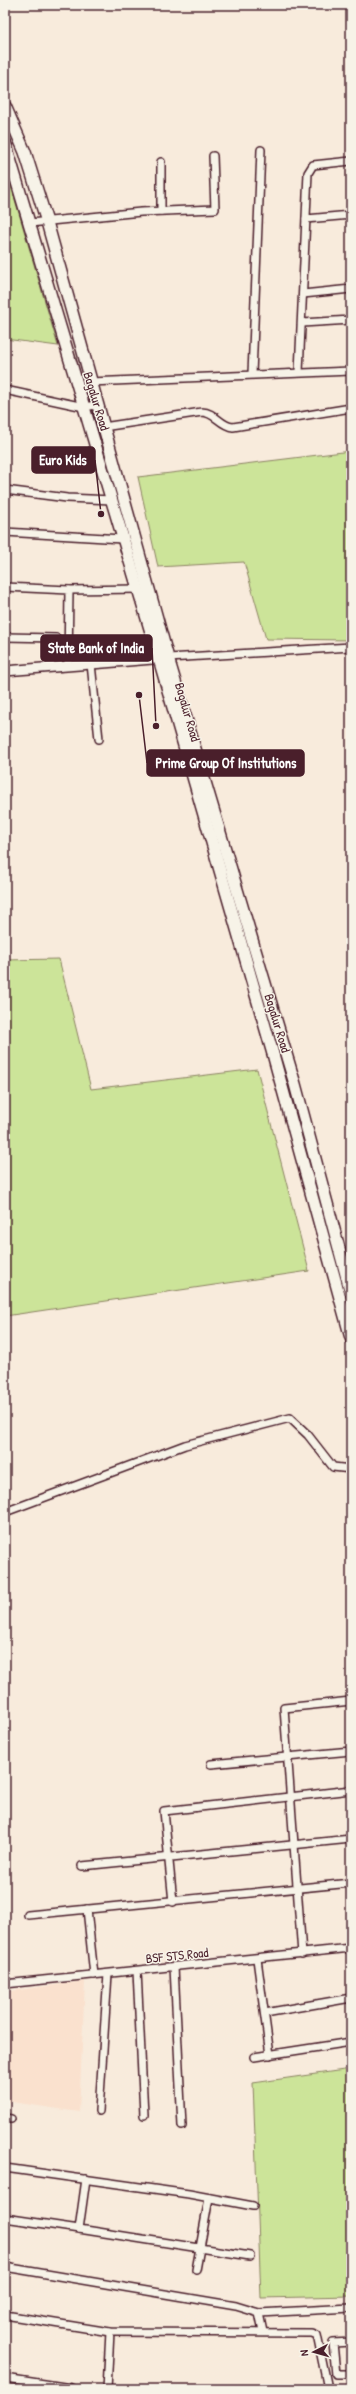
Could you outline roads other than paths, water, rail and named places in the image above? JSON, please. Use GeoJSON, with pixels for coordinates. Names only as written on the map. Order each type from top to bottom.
{"type":"FeatureCollection","features":[{"type":"Feature","properties":{"kind":"main road","name":"Bagalur Road"},"geometry":{"type":"LineString","coordinates":[[5,106],[25,152],[46,222],[351,1338]]}},
{"type":"Feature","properties":{"kind":"main road","name":"Bagalur Road"},"geometry":{"type":"LineString","coordinates":[[5,142],[112,500],[122,539],[164,658],[277,1023],[351,1293]]}},
{"type":"Feature","properties":{"kind":"street"},"geometry":{"type":"LineString","coordinates":[[252,374],[261,150]]}},
{"type":"Feature","properties":{"kind":"street"},"geometry":{"type":"LineString","coordinates":[[30,223],[161,211],[215,209],[213,156]]}},
{"type":"Feature","properties":{"kind":"street"},"geometry":{"type":"LineString","coordinates":[[299,372],[308,173],[313,165],[351,161]]}},
{"type":"Feature","properties":{"kind":"street"},"geometry":{"type":"LineString","coordinates":[[161,162],[161,211]]}},
{"type":"Feature","properties":{"kind":"street"},"geometry":{"type":"LineString","coordinates":[[306,219],[351,216]]}},
{"type":"Feature","properties":{"kind":"street"},"geometry":{"type":"LineString","coordinates":[[303,294],[351,290]]}},
{"type":"Feature","properties":{"kind":"street"},"geometry":{"type":"LineString","coordinates":[[302,324],[351,320]]}},
{"type":"Feature","properties":{"kind":"street"},"geometry":{"type":"LineString","coordinates":[[90,382],[351,371]]}},
{"type":"Feature","properties":{"kind":"street"},"geometry":{"type":"LineString","coordinates":[[5,390],[84,407],[96,405]]}},
{"type":"Feature","properties":{"kind":"street"},"geometry":{"type":"LineString","coordinates":[[103,427],[208,412],[226,426],[233,428],[351,408]]}},
{"type":"Feature","properties":{"kind":"street"},"geometry":{"type":"LineString","coordinates":[[5,490],[68,498],[112,500]]}},
{"type":"Feature","properties":{"kind":"street"},"geometry":{"type":"LineString","coordinates":[[5,532],[122,539]]}},
{"type":"Feature","properties":{"kind":"street"},"geometry":{"type":"LineString","coordinates":[[5,588],[69,590],[139,589]]}},
{"type":"Feature","properties":{"kind":"street"},"geometry":{"type":"LineString","coordinates":[[68,666],[69,590]]}},
{"type":"Feature","properties":{"kind":"street"},"geometry":{"type":"LineString","coordinates":[[5,637],[56,638]]}},
{"type":"Feature","properties":{"kind":"street"},"geometry":{"type":"LineString","coordinates":[[5,670],[164,658],[351,647]]}},
{"type":"Feature","properties":{"kind":"street"},"geometry":{"type":"LineString","coordinates":[[91,664],[99,739]]}},
{"type":"Feature","properties":{"kind":"street"},"geometry":{"type":"LineString","coordinates":[[265,1025],[277,1023]]}},
{"type":"Feature","properties":{"kind":"street"},"geometry":{"type":"LineString","coordinates":[[5,1512],[185,1445],[290,1418],[308,1435],[333,1467],[351,1469]]}},
{"type":"Feature","properties":{"kind":"street"},"geometry":{"type":"LineString","coordinates":[[302,1954],[284,1708],[351,1701]]}},
{"type":"Feature","properties":{"kind":"street"},"geometry":{"type":"LineString","coordinates":[[211,1764],[351,1751]]}},
{"type":"Feature","properties":{"kind":"street"},"geometry":{"type":"LineString","coordinates":[[173,1902],[164,1811],[351,1790]]}},
{"type":"Feature","properties":{"kind":"street"},"geometry":{"type":"LineString","coordinates":[[82,1866],[351,1839]]}},
{"type":"Feature","properties":{"kind":"street"},"geometry":{"type":"LineString","coordinates":[[28,1915],[173,1902],[351,1883]]}},
{"type":"Feature","properties":{"kind":"street"},"geometry":{"type":"LineString","coordinates":[[88,1909],[94,1975]]}},
{"type":"Feature","properties":{"kind":"street","name":"BSF STS Road"},"geometry":{"type":"LineString","coordinates":[[5,1984],[257,1959],[351,1948]]}},
{"type":"Feature","properties":{"kind":"street"},"geometry":{"type":"LineString","coordinates":[[257,1959],[270,2054]]}},
{"type":"Feature","properties":{"kind":"street"},"geometry":{"type":"LineString","coordinates":[[174,1967],[182,2126]]}},
{"type":"Feature","properties":{"kind":"street"},"geometry":{"type":"LineString","coordinates":[[137,1971],[144,2115]]}},
{"type":"Feature","properties":{"kind":"street"},"geometry":{"type":"LineString","coordinates":[[99,2111],[108,1974]]}},
{"type":"Feature","properties":{"kind":"street"},"geometry":{"type":"LineString","coordinates":[[265,2013],[351,1998]]}},
{"type":"Feature","properties":{"kind":"street"},"geometry":{"type":"LineString","coordinates":[[254,2057],[351,2042]]}},
{"type":"Feature","properties":{"kind":"street"},"geometry":{"type":"LineString","coordinates":[[5,2168],[86,2179],[253,2206]]}},
{"type":"Feature","properties":{"kind":"street"},"geometry":{"type":"LineString","coordinates":[[79,2229],[86,2179]]}},
{"type":"Feature","properties":{"kind":"street"},"geometry":{"type":"LineString","coordinates":[[196,2270],[209,2198]]}},
{"type":"Feature","properties":{"kind":"street"},"geometry":{"type":"LineString","coordinates":[[5,2218],[250,2256]]}},
{"type":"Feature","properties":{"kind":"street"},"geometry":{"type":"LineString","coordinates":[[5,2267],[236,2306],[259,2313],[351,2308]]}},
{"type":"Feature","properties":{"kind":"street"},"geometry":{"type":"LineString","coordinates":[[259,2313],[263,2332]]}},
{"type":"Feature","properties":{"kind":"street"},"geometry":{"type":"LineString","coordinates":[[5,2315],[110,2332],[312,2333],[317,2335],[328,2389]]}},
{"type":"Feature","properties":{"kind":"street"},"geometry":{"type":"LineString","coordinates":[[107,2389],[110,2332]]}},
{"type":"Feature","properties":{"kind":"street"},"geometry":{"type":"LineString","coordinates":[[351,2342],[333,2342],[336,2374],[351,2374]]}},
{"type":"Feature","properties":{"kind":"street"},"geometry":{"type":"LineString","coordinates":[[5,2378],[71,2389]]}},
{"type":"Feature","properties":{"kind":"place","name":"Euro Kids"},"geometry":{"type":"Point","coordinates":[101,514]}},
{"type":"Feature","properties":{"kind":"place","name":"Prime Group Of Institutions"},"geometry":{"type":"Point","coordinates":[139,695]}},
{"type":"Feature","properties":{"kind":"place","name":"State Bank of India"},"geometry":{"type":"Point","coordinates":[156,726]}}]}
